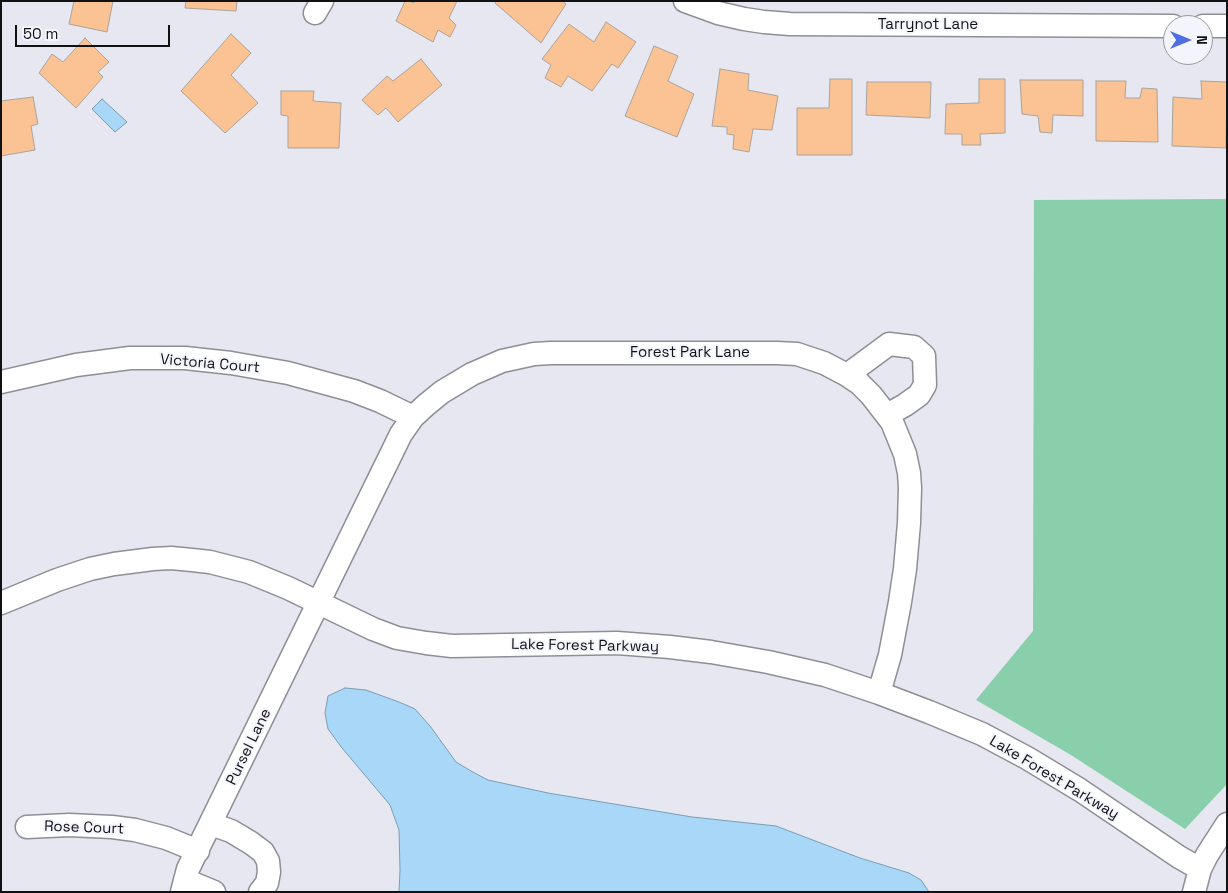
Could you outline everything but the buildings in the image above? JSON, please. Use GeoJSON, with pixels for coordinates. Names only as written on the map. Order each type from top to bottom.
{"type":"FeatureCollection","features":[{"type":"Feature","properties":{"kind":"street","name":"Tarrynot Lane"},"geometry":{"type":"LineString","coordinates":[[685,1],[744,19],[790,24],[1163,26]]}},
{"type":"Feature","properties":{"kind":"street"},"geometry":{"type":"LineString","coordinates":[[1213,26],[1227,26]]}},
{"type":"Feature","properties":{"kind":"street"},"geometry":{"type":"LineString","coordinates":[[847,375],[889,344],[914,347],[924,356],[925,385],[919,395],[905,406],[887,415]]}},
{"type":"Feature","properties":{"kind":"street","name":"Forest Park Lane"},"geometry":{"type":"LineString","coordinates":[[318,603],[401,434],[413,417],[426,405],[442,392],[472,374],[502,361],[551,352],[797,354],[824,363],[847,375],[871,395],[887,415],[899,436],[905,454],[910,488],[908,530],[900,602],[890,655],[879,693]]}},
{"type":"Feature","properties":{"kind":"street","name":"Victoria Court"},"geometry":{"type":"LineString","coordinates":[[1,382],[76,365],[130,358],[185,358],[231,363],[288,373],[354,391],[413,417]]}},
{"type":"Feature","properties":{"kind":"street","name":"Lake Forest Parkway"},"geometry":{"type":"LineString","coordinates":[[1,603],[57,580],[90,569],[132,561],[171,558],[210,562],[249,572],[288,588],[350,619],[397,638],[452,646],[617,643],[670,647],[768,662],[825,675],[879,693],[955,723],[1007,747],[1080,790],[1179,857],[1200,869]]}},
{"type":"Feature","properties":{"kind":"street","name":"Pursel Lane"},"geometry":{"type":"LineString","coordinates":[[184,886],[188,869],[318,603]]}},
{"type":"Feature","properties":{"kind":"street"},"geometry":{"type":"LineString","coordinates":[[211,824],[231,831],[264,852],[268,861],[269,872],[267,883],[260,892]]}},
{"type":"Feature","properties":{"kind":"street"},"geometry":{"type":"LineString","coordinates":[[1194,892],[1200,869],[1227,824]]}},
{"type":"Feature","properties":{"kind":"street","name":"Rose Court"},"geometry":{"type":"LineString","coordinates":[[27,827],[69,825],[135,830],[166,838],[198,851]]}},
{"type":"Feature","properties":{"kind":"street"},"geometry":{"type":"LineString","coordinates":[[184,886],[214,892]]}},
{"type":"Feature","properties":{"kind":"green space"},"geometry":{"type":"Polygon","coordinates":[[[1227,199],[1227,784],[1185,829],[1071,755],[976,700],[1033,631],[1034,200],[1227,199]]]}},
{"type":"Feature","properties":{"kind":"water"},"geometry":{"type":"Polygon","coordinates":[[[102,99],[127,122],[115,132],[92,109],[102,99]]]}},
{"type":"Feature","properties":{"kind":"water"},"geometry":{"type":"Polygon","coordinates":[[[345,688],[366,690],[415,709],[456,762],[488,780],[548,793],[692,817],[776,826],[860,858],[909,873],[921,880],[929,892],[399,892],[399,830],[390,805],[328,729],[325,713],[328,696],[345,688]]]}}]}
